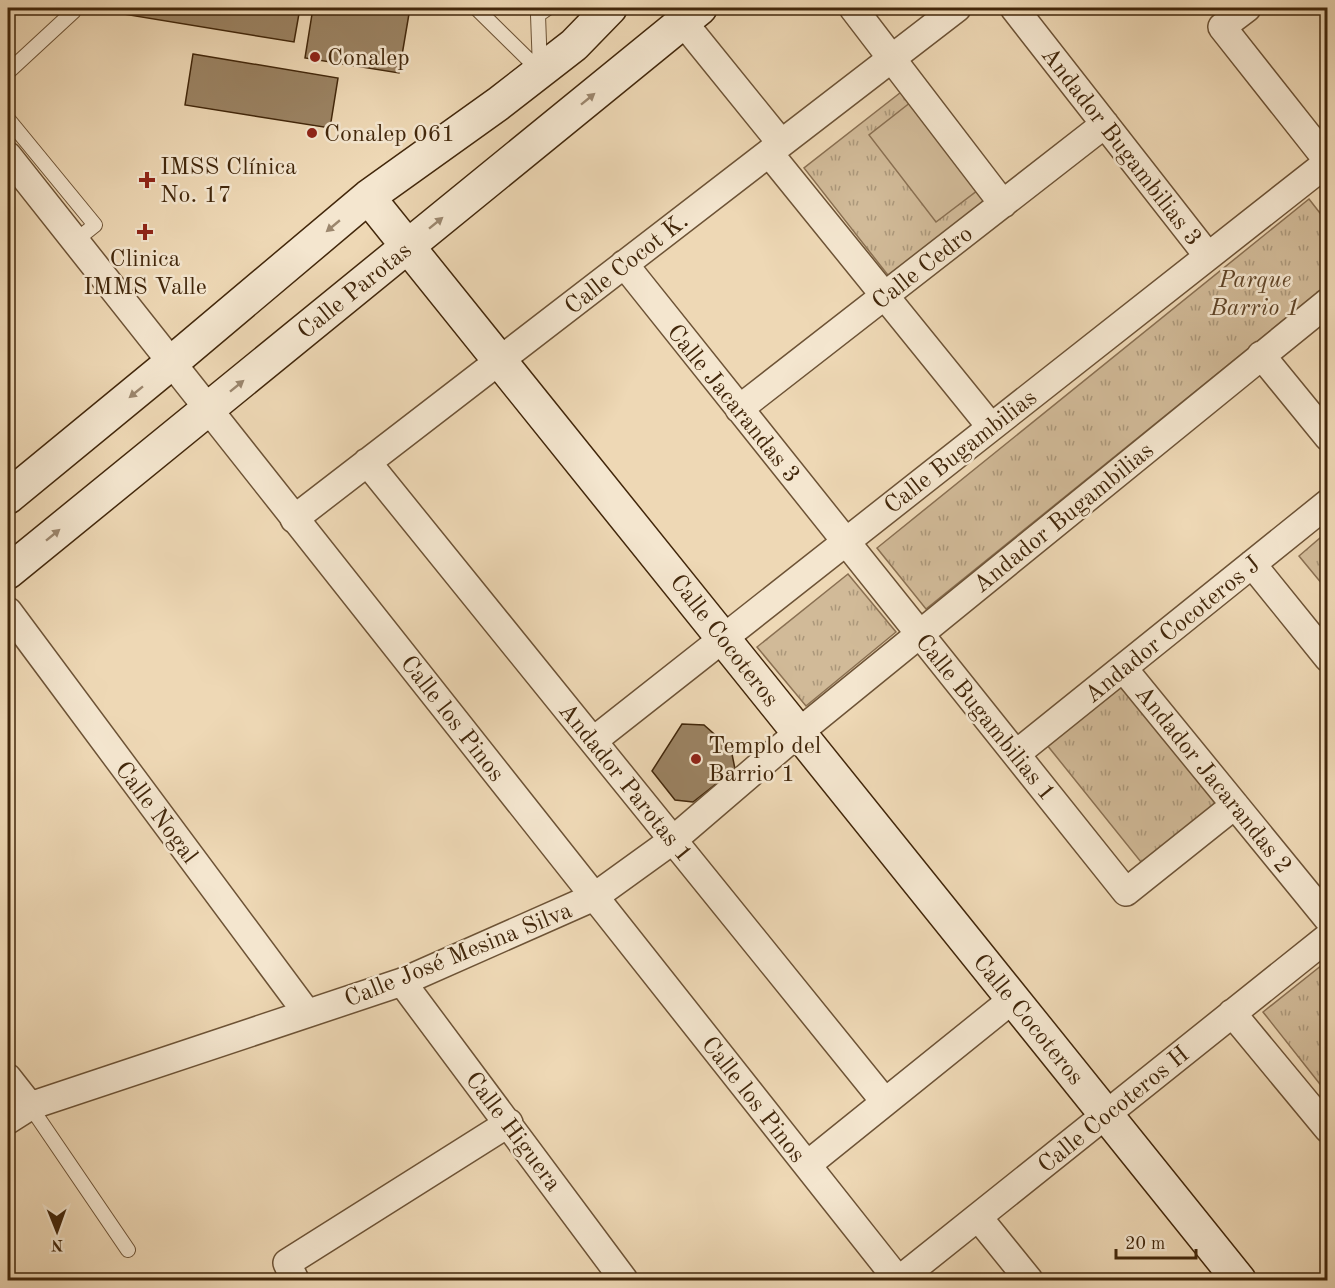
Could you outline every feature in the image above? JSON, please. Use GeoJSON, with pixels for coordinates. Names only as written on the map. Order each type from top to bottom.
{"type":"FeatureCollection","features":[{"type":"Feature","properties":{"kind":"street"},"geometry":{"type":"LineString","coordinates":[[574,45],[610,8]]}},
{"type":"Feature","properties":{"kind":"street"},"geometry":{"type":"LineString","coordinates":[[8,497],[368,197],[574,45],[635,8]]}},
{"type":"Feature","properties":{"kind":"street"},"geometry":{"type":"LineString","coordinates":[[853,8],[1003,204]]}},
{"type":"Feature","properties":{"kind":"street","name":"Calle Cocot K."},"geometry":{"type":"LineString","coordinates":[[294,519],[957,8]]}},
{"type":"Feature","properties":{"kind":"street","name":"Andador Bugambilias 3"},"geometry":{"type":"LineString","coordinates":[[1014,8],[1208,256]]}},
{"type":"Feature","properties":{"kind":"street"},"geometry":{"type":"LineString","coordinates":[[1247,8],[1222,27],[1324,172]]}},
{"type":"Feature","properties":{"kind":"street"},"geometry":{"type":"LineString","coordinates":[[691,15],[775,148],[885,296],[991,427]]}},
{"type":"Feature","properties":{"kind":"street","name":"Calle Parotas"},"geometry":{"type":"LineString","coordinates":[[8,572],[691,15]]}},
{"type":"Feature","properties":{"kind":"street","name":"Calle Cedro"},"geometry":{"type":"LineString","coordinates":[[739,409],[1105,124]]}},
{"type":"Feature","properties":{"kind":"street","name":"Calle los Pinos"},"geometry":{"type":"LineString","coordinates":[[8,156],[898,1281]]}},
{"type":"Feature","properties":{"kind":"street","name":"Calle Bugambilias"},"geometry":{"type":"LineString","coordinates":[[592,741],[1208,256],[1324,172]]}},
{"type":"Feature","properties":{"kind":"street","name":"Calle Cocoteros"},"geometry":{"type":"LineString","coordinates":[[368,197],[724,637],[798,733],[1239,1281]]}},
{"type":"Feature","properties":{"kind":"street","name":"Calle Jacarandas 3"},"geometry":{"type":"LineString","coordinates":[[624,264],[845,542]]}},
{"type":"Feature","properties":{"kind":"street","name":"Andador Bugambilias"},"geometry":{"type":"LineString","coordinates":[[798,733],[1328,302]]}},
{"type":"Feature","properties":{"kind":"street"},"geometry":{"type":"LineString","coordinates":[[1261,355],[1328,437]]}},
{"type":"Feature","properties":{"kind":"street","name":"Andador Parotas 1"},"geometry":{"type":"LineString","coordinates":[[367,462],[885,1102]]}},
{"type":"Feature","properties":{"kind":"street","name":"Andador Cocoteros J"},"geometry":{"type":"LineString","coordinates":[[1016,754],[1328,503]]}},
{"type":"Feature","properties":{"kind":"street","name":"Calle Bugambilias 1"},"geometry":{"type":"LineString","coordinates":[[845,542],[1126,892],[1234,805]]}},
{"type":"Feature","properties":{"kind":"street"},"geometry":{"type":"LineString","coordinates":[[1252,564],[1328,658]]}},
{"type":"Feature","properties":{"kind":"street","name":"Calle Nogal"},"geometry":{"type":"LineString","coordinates":[[8,611],[307,1013]]}},
{"type":"Feature","properties":{"kind":"street","name":"Andador Jacarandas 2"},"geometry":{"type":"LineString","coordinates":[[1123,668],[1328,919]]}},
{"type":"Feature","properties":{"kind":"street","name":"Calle José Mesina Silva"},"geometry":{"type":"LineString","coordinates":[[19,1113],[402,982],[594,897],[673,840],[798,733]]}},
{"type":"Feature","properties":{"kind":"street","name":"Calle Cocoteros H"},"geometry":{"type":"LineString","coordinates":[[898,1281],[1328,937]]}},
{"type":"Feature","properties":{"kind":"street","name":"Calle Higuera"},"geometry":{"type":"LineString","coordinates":[[402,982],[624,1281]]}},
{"type":"Feature","properties":{"kind":"street"},"geometry":{"type":"LineString","coordinates":[[807,1166],[1013,999]]}},
{"type":"Feature","properties":{"kind":"street"},"geometry":{"type":"LineString","coordinates":[[1232,1013],[1328,1129]]}},
{"type":"Feature","properties":{"kind":"street"},"geometry":{"type":"LineString","coordinates":[[8,1078],[19,1113]]}},
{"type":"Feature","properties":{"kind":"street"},"geometry":{"type":"LineString","coordinates":[[294,1281],[287,1263],[509,1124]]}},
{"type":"Feature","properties":{"kind":"street"},"geometry":{"type":"LineString","coordinates":[[978,1217],[1029,1281]]}},
{"type":"Feature","properties":{"kind":"lane"},"geometry":{"type":"LineString","coordinates":[[476,8],[540,71]]}},
{"type":"Feature","properties":{"kind":"lane"},"geometry":{"type":"LineString","coordinates":[[540,71],[538,15],[548,8]]}},
{"type":"Feature","properties":{"kind":"lane"},"geometry":{"type":"LineString","coordinates":[[8,72],[74,11]]}},
{"type":"Feature","properties":{"kind":"lane"},"geometry":{"type":"LineString","coordinates":[[8,118],[95,225],[75,241]]}},
{"type":"Feature","properties":{"kind":"lane"},"geometry":{"type":"LineString","coordinates":[[19,1113],[128,1250]]}},
{"type":"Feature","properties":{"kind":"green space"},"geometry":{"type":"Polygon","coordinates":[[[905,89],[993,200],[891,279],[804,168],[905,89]]]}},
{"type":"Feature","properties":{"kind":"green space"},"geometry":{"type":"Polygon","coordinates":[[[911,102],[978,190],[936,222],[869,135],[911,102]]]}},
{"type":"Feature","properties":{"kind":"green space","name":"Parque Barrio 1"},"geometry":{"type":"Polygon","coordinates":[[[1309,199],[1327,222],[1327,285],[926,609],[877,548],[1309,199]]]}},
{"type":"Feature","properties":{"kind":"green space"},"geometry":{"type":"Polygon","coordinates":[[[1327,532],[1327,590],[1299,556],[1327,532]]]}},
{"type":"Feature","properties":{"kind":"green space"},"geometry":{"type":"Polygon","coordinates":[[[848,574],[896,632],[806,706],[757,647],[848,574]]]}},
{"type":"Feature","properties":{"kind":"green space"},"geometry":{"type":"Polygon","coordinates":[[[1121,686],[1220,807],[1145,867],[1047,745],[1121,686]]]}},
{"type":"Feature","properties":{"kind":"green space"},"geometry":{"type":"Polygon","coordinates":[[[1327,961],[1327,1093],[1263,1012],[1327,961]]]}},
{"type":"Feature","properties":{"kind":"building"},"geometry":{"type":"Polygon","coordinates":[[[124,8],[300,8],[294,42],[123,14],[124,8]]]}},
{"type":"Feature","properties":{"kind":"building"},"geometry":{"type":"Polygon","coordinates":[[[313,8],[410,8],[399,73],[305,58],[313,8]]]}},
{"type":"Feature","properties":{"kind":"building"},"geometry":{"type":"Polygon","coordinates":[[[193,54],[338,78],[330,128],[185,105],[193,54]]]}},
{"type":"Feature","properties":{"kind":"building","name":"Templo del Barrio 1"},"geometry":{"type":"Polygon","coordinates":[[[682,724],[704,725],[731,749],[735,769],[693,802],[675,800],[652,771],[682,724]]]}},
{"type":"Feature","properties":{"kind":"place","name":"Conalep"},"geometry":{"type":"Point","coordinates":[315,57]}},
{"type":"Feature","properties":{"kind":"place","name":"Conalep 061"},"geometry":{"type":"Point","coordinates":[312,133]}},
{"type":"Feature","properties":{"kind":"place","name":"IMSS Clínica No. 17"},"geometry":{"type":"Point","coordinates":[147,180]}},
{"type":"Feature","properties":{"kind":"place","name":"Clinica IMMS Valle"},"geometry":{"type":"Point","coordinates":[145,232]}},
{"type":"Feature","properties":{"kind":"place","name":"Templo del Barrio 1"},"geometry":{"type":"Point","coordinates":[696,759]}}]}
